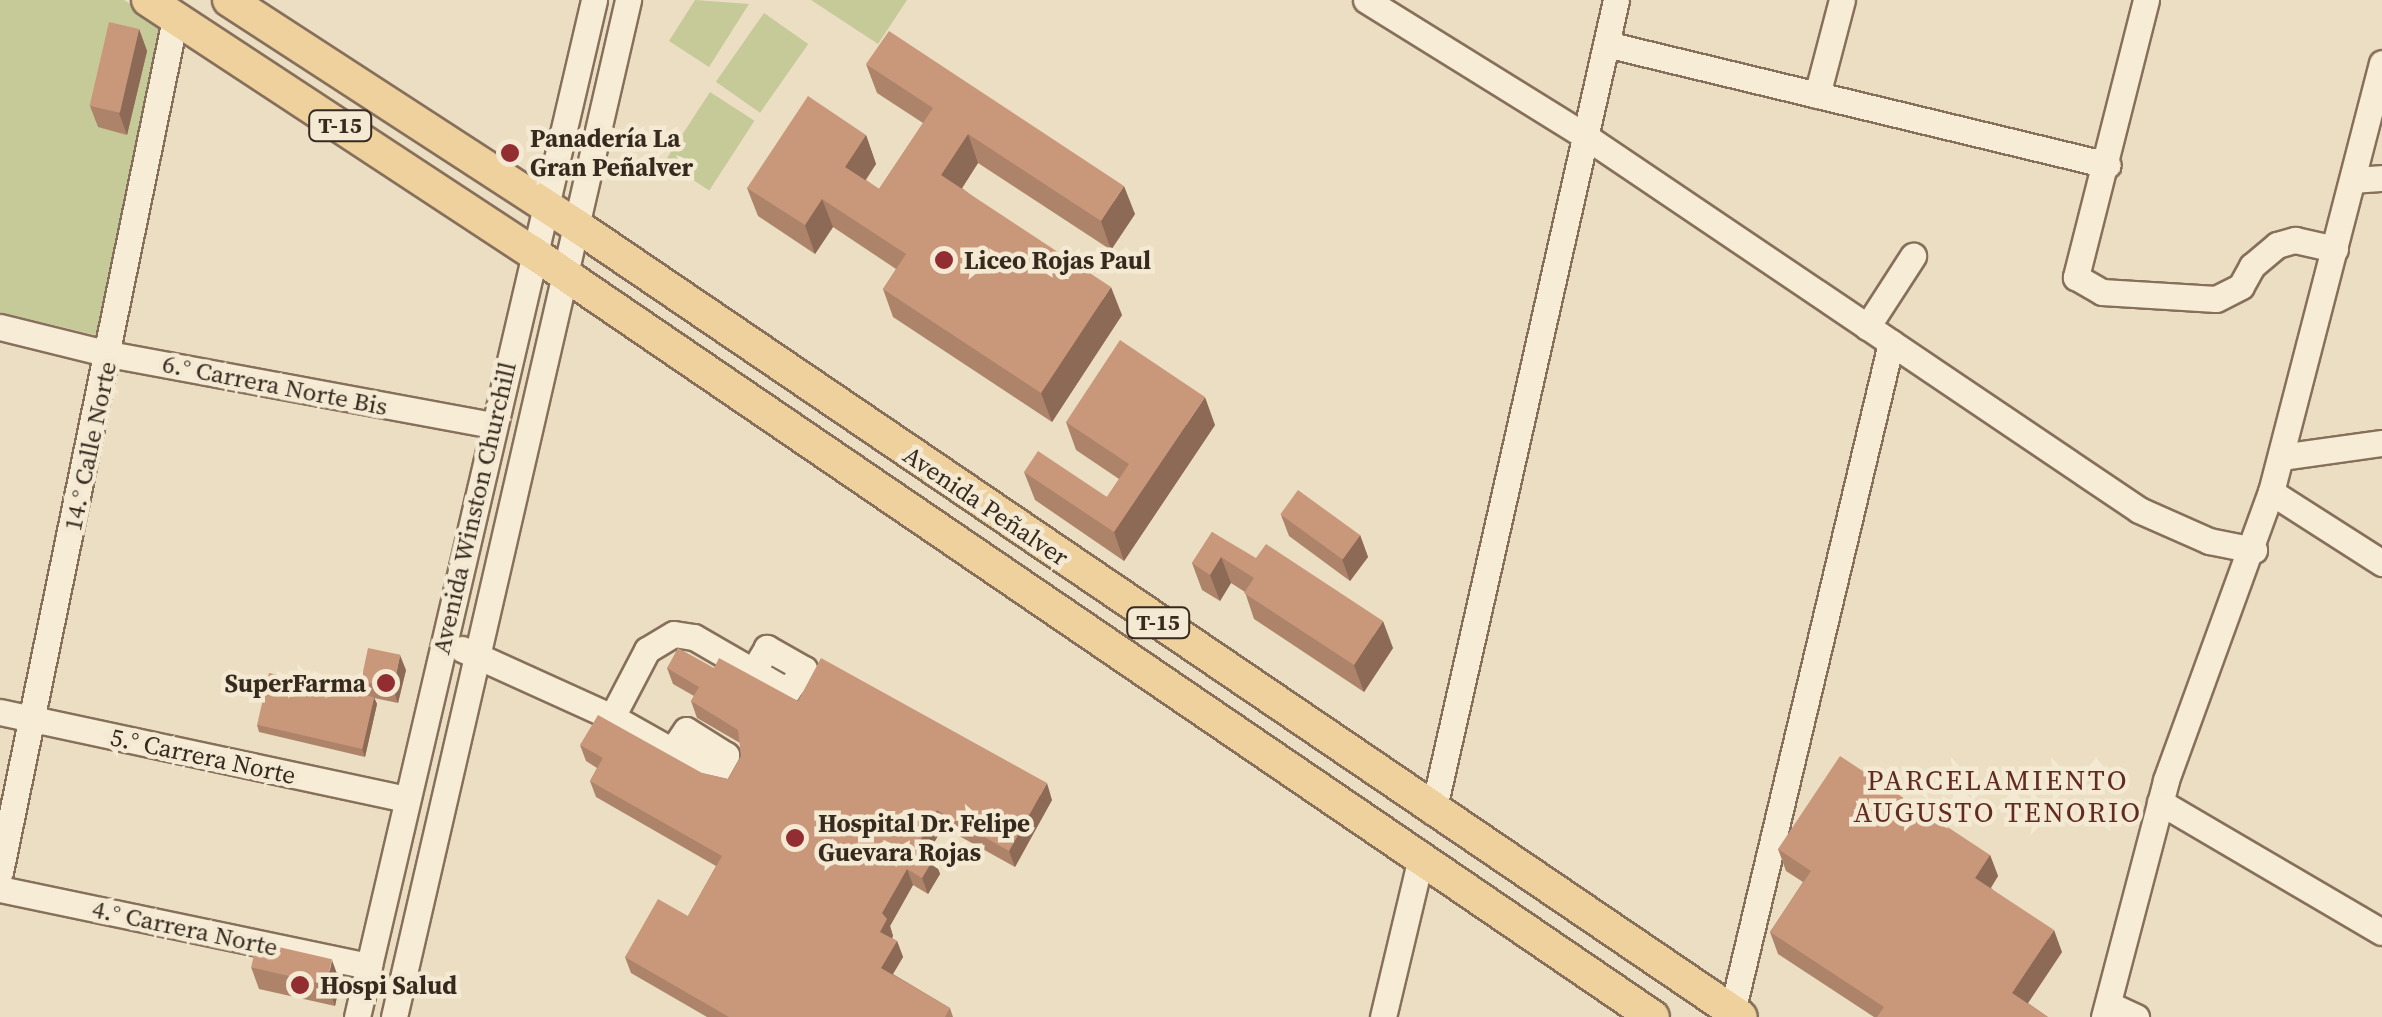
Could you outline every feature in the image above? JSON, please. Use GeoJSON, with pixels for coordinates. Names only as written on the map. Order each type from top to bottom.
{"type":"FeatureCollection","features":[{"type":"Feature","properties":{"kind":"main road","name":"Avenida Peñalver"},"geometry":{"type":"LineString","coordinates":[[148,0],[532,252],[1420,862],[1653,1017]]}},
{"type":"Feature","properties":{"kind":"main road","name":"Avenida Peñalver"},"geometry":{"type":"LineString","coordinates":[[229,0],[577,226],[1433,812],[1736,1014]]}},
{"type":"Feature","properties":{"kind":"street","name":"Avenida Winston Churchill"},"geometry":{"type":"LineString","coordinates":[[357,1017],[532,252],[594,0]]}},
{"type":"Feature","properties":{"kind":"street","name":"Avenida Winston Churchill"},"geometry":{"type":"LineString","coordinates":[[394,1017],[628,0]]}},
{"type":"Feature","properties":{"kind":"street"},"geometry":{"type":"LineString","coordinates":[[1433,812],[1616,0]]}},
{"type":"Feature","properties":{"kind":"street"},"geometry":{"type":"LineString","coordinates":[[1817,94],[1842,0]]}},
{"type":"Feature","properties":{"kind":"street"},"geometry":{"type":"LineString","coordinates":[[2146,0],[2108,164],[2076,276],[2102,292],[2216,299],[2241,286],[2252,266],[2277,245],[2295,240],[2335,249]]}},
{"type":"Feature","properties":{"kind":"street"},"geometry":{"type":"LineString","coordinates":[[1378,4],[1585,136],[2140,510],[2210,540],[2254,550]]}},
{"type":"Feature","properties":{"kind":"street","name":"14.° Calle Norte"},"geometry":{"type":"LineString","coordinates":[[0,872],[176,19]]}},
{"type":"Feature","properties":{"kind":"street"},"geometry":{"type":"LineString","coordinates":[[1606,44],[2108,164]]}},
{"type":"Feature","properties":{"kind":"street"},"geometry":{"type":"LineString","coordinates":[[2136,1017],[2106,1011],[2160,802],[2254,550],[2271,492],[2382,64]]}},
{"type":"Feature","properties":{"kind":"street"},"geometry":{"type":"LineString","coordinates":[[2353,180],[2382,178]]}},
{"type":"Feature","properties":{"kind":"street"},"geometry":{"type":"LineString","coordinates":[[1867,327],[1913,256]]}},
{"type":"Feature","properties":{"kind":"street","name":"6.° Carrera Norte Bis"},"geometry":{"type":"LineString","coordinates":[[0,326],[109,354],[493,425]]}},
{"type":"Feature","properties":{"kind":"street"},"geometry":{"type":"LineString","coordinates":[[1736,1014],[1891,343]]}},
{"type":"Feature","properties":{"kind":"street"},"geometry":{"type":"LineString","coordinates":[[2280,456],[2382,443]]}},
{"type":"Feature","properties":{"kind":"street"},"geometry":{"type":"LineString","coordinates":[[2271,492],[2382,563]]}},
{"type":"Feature","properties":{"kind":"street"},"geometry":{"type":"LineString","coordinates":[[612,717],[648,650],[674,634],[694,637],[754,670]]}},
{"type":"Feature","properties":{"kind":"street"},"geometry":{"type":"LineString","coordinates":[[442,644],[478,654],[612,717],[672,751]]}},
{"type":"Feature","properties":{"kind":"street","name":"5.° Carrera Norte"},"geometry":{"type":"LineString","coordinates":[[0,712],[407,799]]}},
{"type":"Feature","properties":{"kind":"street"},"geometry":{"type":"LineString","coordinates":[[2160,802],[2382,932]]}},
{"type":"Feature","properties":{"kind":"street"},"geometry":{"type":"LineString","coordinates":[[1384,1017],[1420,862]]}},
{"type":"Feature","properties":{"kind":"street","name":"4.° Carrera Norte"},"geometry":{"type":"LineString","coordinates":[[0,889],[369,966]]}},
{"type":"Feature","properties":{"kind":"green space"},"geometry":{"type":"Polygon","coordinates":[[[0,0],[124,0],[165,27],[99,336],[0,312],[0,0]]]}},
{"type":"Feature","properties":{"kind":"green space"},"geometry":{"type":"Polygon","coordinates":[[[695,0],[749,4],[709,67],[669,41],[695,0]]]}},
{"type":"Feature","properties":{"kind":"green space"},"geometry":{"type":"Polygon","coordinates":[[[811,0],[907,0],[878,44],[811,0]]]}},
{"type":"Feature","properties":{"kind":"green space"},"geometry":{"type":"Polygon","coordinates":[[[764,13],[808,44],[760,113],[716,82],[764,13]]]}},
{"type":"Feature","properties":{"kind":"green space"},"geometry":{"type":"Polygon","coordinates":[[[710,92],[754,121],[709,190],[665,162],[710,92]]]}},
{"type":"Feature","properties":{"kind":"building"},"geometry":{"type":"Polygon","coordinates":[[[109,22],[139,29],[120,113],[90,106],[109,22]]]}},
{"type":"Feature","properties":{"kind":"building"},"geometry":{"type":"Polygon","coordinates":[[[889,31],[1124,186],[1101,221],[968,134],[941,175],[1111,287],[1041,393],[883,289],[906,254],[822,199],[805,225],[747,188],[808,96],[866,135],[845,167],[879,189],[933,108],[866,64],[889,31]]]}},
{"type":"Feature","properties":{"kind":"building"},"geometry":{"type":"Polygon","coordinates":[[[1120,340],[1205,397],[1114,532],[1024,472],[1038,451],[1107,497],[1129,464],[1066,422],[1120,340]]]}},
{"type":"Feature","properties":{"kind":"building"},"geometry":{"type":"Polygon","coordinates":[[[1298,490],[1360,535],[1343,560],[1280,514],[1298,490]]]}},
{"type":"Feature","properties":{"kind":"building"},"geometry":{"type":"Polygon","coordinates":[[[1212,532],[1256,558],[1266,544],[1383,621],[1354,665],[1244,593],[1254,578],[1221,557],[1210,575],[1192,563],[1212,532]]]}},
{"type":"Feature","properties":{"kind":"building"},"geometry":{"type":"Polygon","coordinates":[[[368,648],[400,655],[393,688],[361,681],[368,648]]]}},
{"type":"Feature","properties":{"kind":"building","name":"Hospital Dr. Felipe Guevara Rojas"},"geometry":{"type":"Polygon","coordinates":[[[678,648],[714,668],[719,658],[798,701],[821,658],[1047,783],[1009,851],[937,810],[916,848],[934,858],[922,878],[907,869],[882,913],[887,919],[880,932],[897,941],[881,968],[950,1008],[945,1017],[729,1017],[625,957],[658,899],[688,916],[722,856],[590,781],[603,758],[580,745],[598,715],[702,773],[728,779],[741,756],[738,730],[691,701],[699,687],[667,668],[678,648]]]}},
{"type":"Feature","properties":{"kind":"building"},"geometry":{"type":"Polygon","coordinates":[[[269,673],[374,697],[362,749],[257,725],[269,673]]]}},
{"type":"Feature","properties":{"kind":"building"},"geometry":{"type":"Polygon","coordinates":[[[1840,756],[1990,855],[1975,878],[2054,930],[2012,993],[2048,1017],[1877,1017],[1884,1007],[1770,932],[1811,871],[1778,849],[1840,756]]]}},
{"type":"Feature","properties":{"kind":"building"},"geometry":{"type":"Polygon","coordinates":[[[257,942],[332,959],[326,985],[251,967],[257,942]]]}},
{"type":"Feature","properties":{"kind":"place","name":"Panadería La Gran Peñalver"},"geometry":{"type":"Point","coordinates":[510,153]}},
{"type":"Feature","properties":{"kind":"place","name":"Liceo Rojas Paul"},"geometry":{"type":"Point","coordinates":[944,260]}},
{"type":"Feature","properties":{"kind":"place","name":"SuperFarma"},"geometry":{"type":"Point","coordinates":[386,683]}},
{"type":"Feature","properties":{"kind":"place","name":"Hospital Dr. Felipe Guevara Rojas"},"geometry":{"type":"Point","coordinates":[795,838]}},
{"type":"Feature","properties":{"kind":"place","name":"Hospi Salud"},"geometry":{"type":"Point","coordinates":[300,985]}},
{"type":"Feature","properties":{"kind":"district","name":"PARCELAMIENTO AUGUSTO TENORIO"},"geometry":{"type":"Point","coordinates":[1998,796]}}]}
